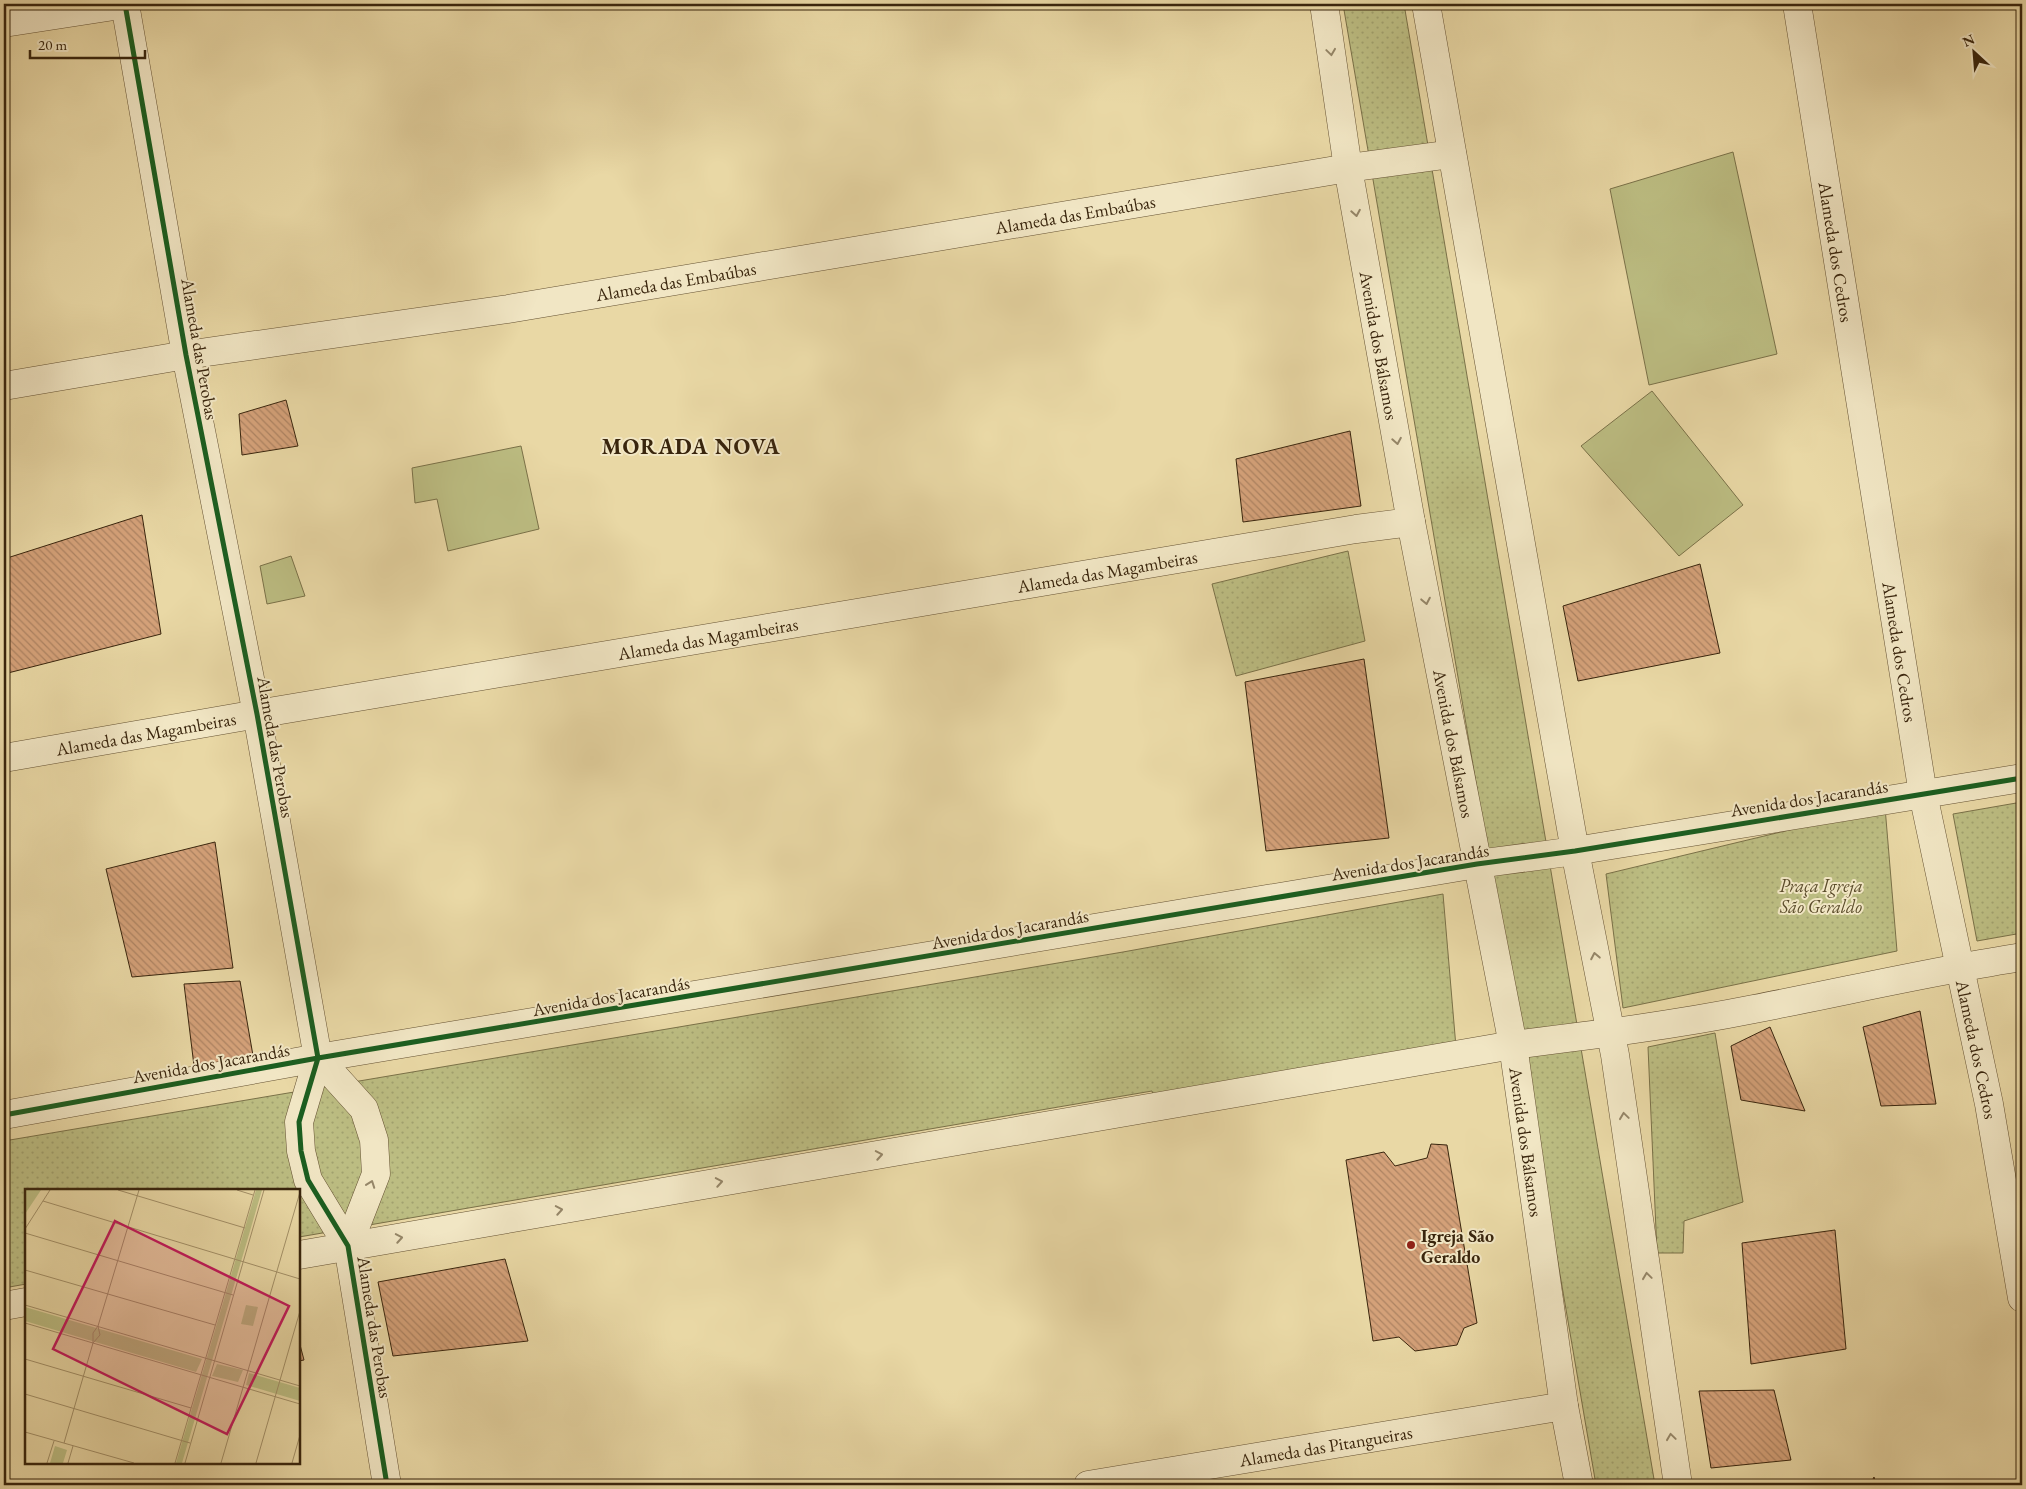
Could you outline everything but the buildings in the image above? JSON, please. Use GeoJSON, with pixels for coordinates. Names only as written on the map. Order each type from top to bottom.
{"type":"FeatureCollection","features":[{"type":"Feature","properties":{"kind":"street"},"geometry":{"type":"LineString","coordinates":[[4,23],[126,4]]}},
{"type":"Feature","properties":{"kind":"street","name":"Alameda das Perobas"},"geometry":{"type":"LineString","coordinates":[[126,4],[186,355],[256,714],[318,1058],[299,1122],[301,1151],[308,1180],[348,1246],[387,1485]]}},
{"type":"Feature","properties":{"kind":"street","name":"Avenida dos Bálsamos"},"geometry":{"type":"LineString","coordinates":[[1324,4],[1348,168],[1411,522],[1513,1045],[1564,1406],[1579,1485]]}},
{"type":"Feature","properties":{"kind":"street"},"geometry":{"type":"LineString","coordinates":[[1426,4],[1575,851],[1615,1055],[1678,1485]]}},
{"type":"Feature","properties":{"kind":"street","name":"Alameda dos Cedros"},"geometry":{"type":"LineString","coordinates":[[1797,4],[1923,794],[1989,1104],[2022,1298]]}},
{"type":"Feature","properties":{"kind":"street","name":"Alameda das Embaúbas"},"geometry":{"type":"LineString","coordinates":[[4,386],[186,355],[508,309],[1348,168],[1452,154]]}},
{"type":"Feature","properties":{"kind":"street","name":"Alameda das Magambeiras"},"geometry":{"type":"LineString","coordinates":[[4,758],[1316,535],[1411,522]]}},
{"type":"Feature","properties":{"kind":"street","name":"Avenida dos Jacarandás"},"geometry":{"type":"LineString","coordinates":[[4,1115],[318,1058],[1477,864],[1575,851],[2022,778]]}},
{"type":"Feature","properties":{"kind":"street"},"geometry":{"type":"LineString","coordinates":[[300,1255],[1513,1045],[1610,1034],[1752,1010],[1960,966],[2022,957]]}},
{"type":"Feature","properties":{"kind":"street","name":"Alameda das Perobas"},"geometry":{"type":"LineString","coordinates":[[318,1058],[364,1109],[374,1140],[376,1174],[348,1246]]}},
{"type":"Feature","properties":{"kind":"street"},"geometry":{"type":"LineString","coordinates":[[4,1306],[25,1302]]}},
{"type":"Feature","properties":{"kind":"street","name":"Alameda das Pitangueiras"},"geometry":{"type":"LineString","coordinates":[[1088,1485],[1564,1406]]}},
{"type":"Feature","properties":{"kind":"green space"},"geometry":{"type":"Polygon","coordinates":[[[1343,4],[1404,4],[1655,1485],[1596,1485],[1343,4]]]}},
{"type":"Feature","properties":{"kind":"green space"},"geometry":{"type":"Polygon","coordinates":[[[1733,152],[1777,354],[1649,385],[1610,189],[1733,152]]]}},
{"type":"Feature","properties":{"kind":"green space"},"geometry":{"type":"Polygon","coordinates":[[[1652,391],[1743,505],[1679,556],[1581,446],[1652,391]]]}},
{"type":"Feature","properties":{"kind":"green space"},"geometry":{"type":"Polygon","coordinates":[[[521,446],[539,529],[448,551],[437,499],[415,503],[412,468],[521,446]]]}},
{"type":"Feature","properties":{"kind":"green space"},"geometry":{"type":"Polygon","coordinates":[[[1348,551],[1365,641],[1236,676],[1212,584],[1348,551]]]}},
{"type":"Feature","properties":{"kind":"green space"},"geometry":{"type":"Polygon","coordinates":[[[291,556],[305,596],[267,604],[260,566],[291,556]]]}},
{"type":"Feature","properties":{"kind":"green space"},"geometry":{"type":"Polygon","coordinates":[[[2022,802],[2022,933],[1977,941],[1953,814],[2022,802]]]}},
{"type":"Feature","properties":{"kind":"green space","name":"Praça Igreja São Geraldo"},"geometry":{"type":"Polygon","coordinates":[[[1885,807],[1897,951],[1623,1008],[1606,874],[1885,807]]]}},
{"type":"Feature","properties":{"kind":"green space"},"geometry":{"type":"Polygon","coordinates":[[[1443,894],[1456,1047],[1154,1100],[1152,1091],[300,1237],[300,1189],[25,1189],[25,1284],[4,1288],[4,1141],[1123,952],[1443,894]]]}},
{"type":"Feature","properties":{"kind":"green space"},"geometry":{"type":"Polygon","coordinates":[[[1715,1033],[1743,1202],[1684,1221],[1683,1253],[1657,1253],[1648,1047],[1715,1033]]]}},
{"type":"Feature","properties":{"kind":"cycle path"},"geometry":{"type":"LineString","coordinates":[[125,4],[186,355],[257,714],[318,1058],[299,1122],[301,1151],[308,1180],[348,1246],[387,1485]]}},
{"type":"Feature","properties":{"kind":"cycle path"},"geometry":{"type":"LineString","coordinates":[[4,1115],[318,1058],[1477,864],[1575,851],[2022,778]]}},
{"type":"Feature","properties":{"kind":"place","name":"Igreja São Geraldo"},"geometry":{"type":"Point","coordinates":[1411,1245]}},
{"type":"Feature","properties":{"kind":"district","name":"MORADA NOVA"},"geometry":{"type":"Point","coordinates":[691,446]}}]}
